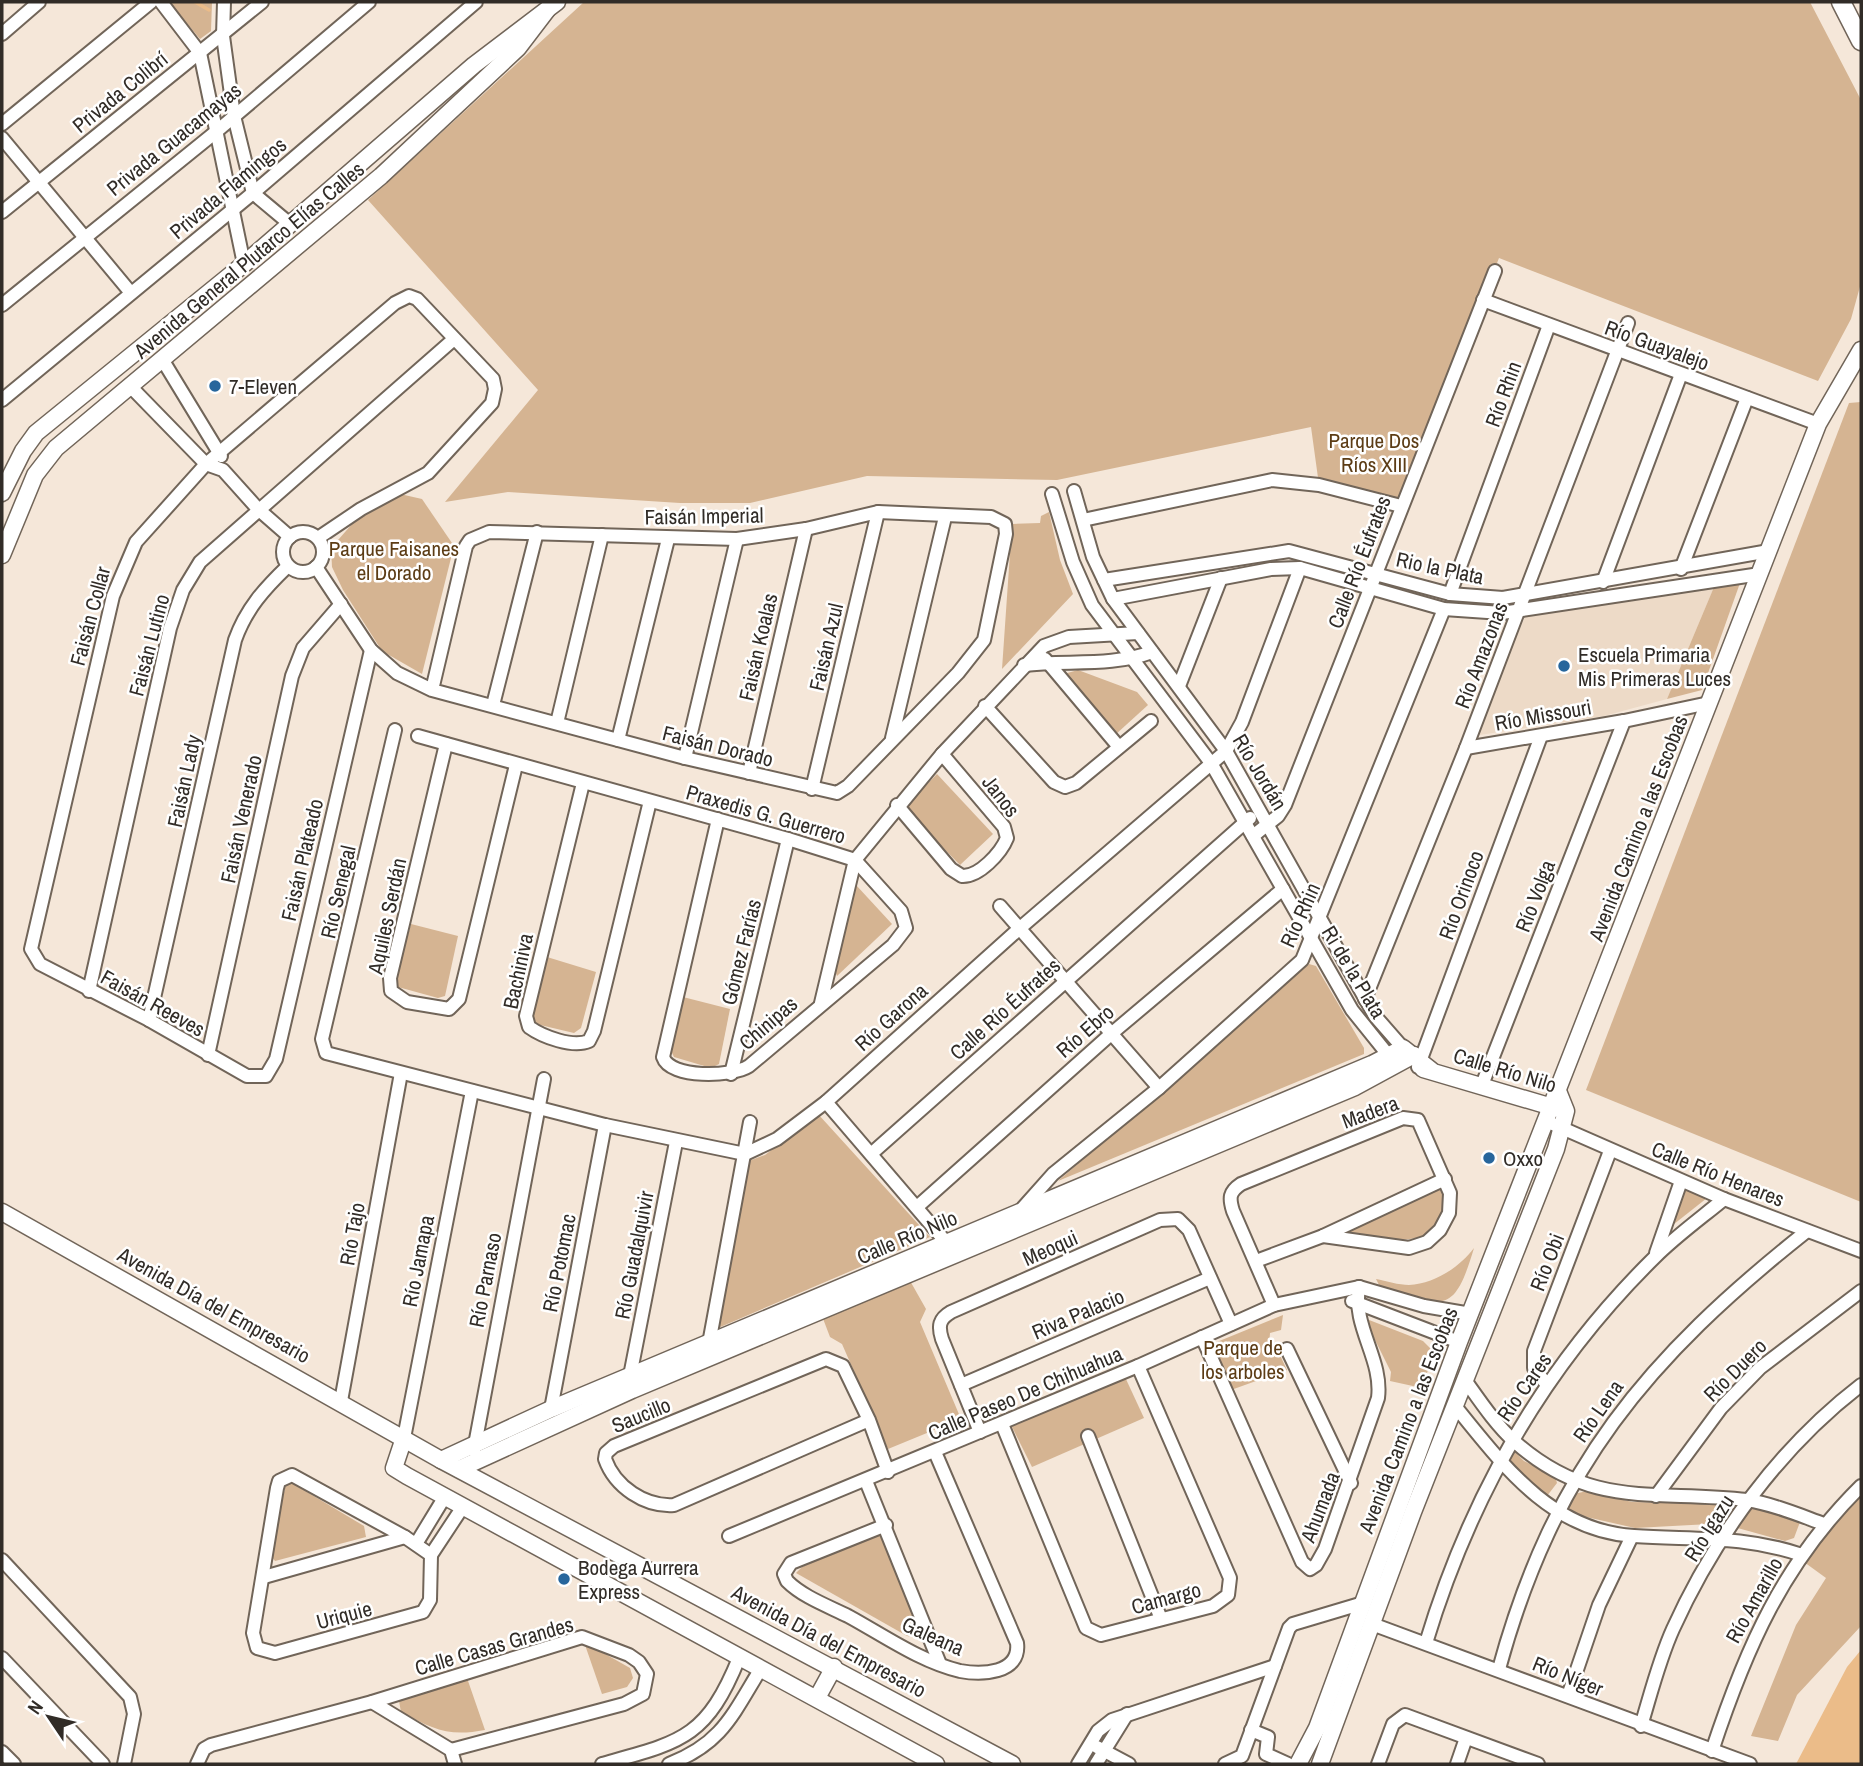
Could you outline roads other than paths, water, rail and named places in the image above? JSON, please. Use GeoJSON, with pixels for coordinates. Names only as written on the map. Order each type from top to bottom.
{"type":"FeatureCollection","features":[{"type":"Feature","properties":{"kind":"main road"},"geometry":{"type":"LineString","coordinates":[[1850,16],[1861,41]]}},
{"type":"Feature","properties":{"kind":"street"},"geometry":{"type":"LineString","coordinates":[[2,34],[39,2]]}},
{"type":"Feature","properties":{"kind":"street"},"geometry":{"type":"LineString","coordinates":[[2,124],[151,2]]}},
{"type":"Feature","properties":{"kind":"street"},"geometry":{"type":"LineString","coordinates":[[161,2],[200,53],[244,264]]}},
{"type":"Feature","properties":{"kind":"street"},"geometry":{"type":"LineString","coordinates":[[224,2],[223,36],[234,116],[253,193],[290,224]]}},
{"type":"Feature","properties":{"kind":"street","name":"Privada Colibrí"},"geometry":{"type":"LineString","coordinates":[[2,212],[262,2]]}},
{"type":"Feature","properties":{"kind":"street","name":"Privada Guacamayas"},"geometry":{"type":"LineString","coordinates":[[2,305],[217,131],[369,2]]}},
{"type":"Feature","properties":{"kind":"street","name":"Privada Flamingos"},"geometry":{"type":"LineString","coordinates":[[2,400],[253,193],[476,2]]}},
{"type":"Feature","properties":{"kind":"street","name":"Avenida General Plutarco Elías Calles"},"geometry":{"type":"LineString","coordinates":[[2,493],[23,451],[36,433],[244,264],[501,43],[552,6]]}},
{"type":"Feature","properties":{"kind":"street","name":"Avenida General Plutarco Elías Calles"},"geometry":{"type":"LineString","coordinates":[[2,555],[29,488],[44,462],[130,386],[382,176],[518,48],[552,6]]}},
{"type":"Feature","properties":{"kind":"street"},"geometry":{"type":"LineString","coordinates":[[382,176],[385,166],[419,135],[418,127],[409,120]]}},
{"type":"Feature","properties":{"kind":"street"},"geometry":{"type":"LineString","coordinates":[[2,138],[131,293]]}},
{"type":"Feature","properties":{"kind":"street","name":"Calle Río Éufrates"},"geometry":{"type":"LineString","coordinates":[[1254,836],[1269,824],[1285,805],[1495,271]]}},
{"type":"Feature","properties":{"kind":"street","name":"Faisán Collar"},"geometry":{"type":"LineString","coordinates":[[31,949],[119,575],[149,525],[220,450],[395,303],[409,296],[417,299],[454,339]]}},
{"type":"Feature","properties":{"kind":"street","name":"Río Guayalejo"},"geometry":{"type":"LineString","coordinates":[[1483,300],[1818,424]]}},
{"type":"Feature","properties":{"kind":"street","name":"Río Amazonas"},"geometry":{"type":"LineString","coordinates":[[1365,999],[1466,748],[1628,323]]}},
{"type":"Feature","properties":{"kind":"street","name":"Río Rhin"},"geometry":{"type":"LineString","coordinates":[[1450,594],[1549,325]]}},
{"type":"Feature","properties":{"kind":"street"},"geometry":{"type":"LineString","coordinates":[[318,538],[361,509],[428,473],[443,460],[492,403],[495,388],[493,379],[454,339]]}},
{"type":"Feature","properties":{"kind":"street","name":"Faisán Lutino"},"geometry":{"type":"LineString","coordinates":[[89,991],[175,611],[200,562],[454,339]]}},
{"type":"Feature","properties":{"kind":"street","name":"Avenida Camino a las Escobas"},"geometry":{"type":"LineString","coordinates":[[1298,1764],[1317,1728],[1360,1604],[1459,1342],[1555,1108],[1818,424],[1861,350]]}},
{"type":"Feature","properties":{"kind":"street"},"geometry":{"type":"LineString","coordinates":[[162,359],[177,388],[220,450],[223,470]]}},
{"type":"Feature","properties":{"kind":"street"},"geometry":{"type":"LineString","coordinates":[[1843,379],[1861,369]]}},
{"type":"Feature","properties":{"kind":"street"},"geometry":{"type":"LineString","coordinates":[[1603,582],[1681,374]]}},
{"type":"Feature","properties":{"kind":"street"},"geometry":{"type":"LineString","coordinates":[[130,386],[206,464],[223,470],[258,509],[290,537]]}},
{"type":"Feature","properties":{"kind":"street"},"geometry":{"type":"LineString","coordinates":[[1681,569],[1746,398]]}},
{"type":"Feature","properties":{"kind":"street"},"geometry":{"type":"LineString","coordinates":[[1083,520],[1256,482],[1287,480],[1402,506]]}},
{"type":"Feature","properties":{"kind":"street","name":"Río Jordán"},"geometry":{"type":"LineString","coordinates":[[1074,491],[1093,557],[1113,599],[1226,751],[1365,999],[1383,1027],[1411,1060]]}},
{"type":"Feature","properties":{"kind":"street"},"geometry":{"type":"LineString","coordinates":[[1052,494],[1079,580],[1112,635],[1131,660]]}},
{"type":"Feature","properties":{"kind":"street","name":"Faisán Imperial"},"geometry":{"type":"LineString","coordinates":[[432,690],[466,546],[470,540],[489,532],[737,539],[806,529],[878,512],[991,517],[1001,520]]}},
{"type":"Feature","properties":{"kind":"street","name":"Faisán Azul"},"geometry":{"type":"LineString","coordinates":[[812,789],[878,512]]}},
{"type":"Feature","properties":{"kind":"street"},"geometry":{"type":"LineString","coordinates":[[892,740],[945,517]]}},
{"type":"Feature","properties":{"kind":"street","name":"Faisán Dorado"},"geometry":{"type":"LineString","coordinates":[[316,567],[371,650],[397,673],[432,690],[685,758],[829,793],[842,791],[958,673],[984,640],[1006,534],[1001,520]]}},
{"type":"Feature","properties":{"kind":"street","name":"Faisán Koalas"},"geometry":{"type":"LineString","coordinates":[[749,773],[806,529]]}},
{"type":"Feature","properties":{"kind":"street"},"geometry":{"type":"LineString","coordinates":[[302,532],[318,538],[323,554],[316,567],[304,573],[288,566],[283,550],[290,537],[302,532]]}},
{"type":"Feature","properties":{"kind":"street"},"geometry":{"type":"LineString","coordinates":[[493,705],[537,532]]}},
{"type":"Feature","properties":{"kind":"street"},"geometry":{"type":"LineString","coordinates":[[558,723],[602,535]]}},
{"type":"Feature","properties":{"kind":"street"},"geometry":{"type":"LineString","coordinates":[[618,740],[668,539]]}},
{"type":"Feature","properties":{"kind":"street"},"geometry":{"type":"LineString","coordinates":[[685,758],[737,539]]}},
{"type":"Feature","properties":{"kind":"street","name":"Rio la Plata"},"geometry":{"type":"LineString","coordinates":[[1104,580],[1289,551],[1450,594],[1484,598],[1524,595],[1603,582],[1769,551]]}},
{"type":"Feature","properties":{"kind":"street","name":"Faisán Lady"},"geometry":{"type":"LineString","coordinates":[[149,1020],[235,640],[241,624],[261,592],[288,566]]}},
{"type":"Feature","properties":{"kind":"street","name":"Rio la Plata"},"geometry":{"type":"LineString","coordinates":[[1113,599],[1270,569],[1300,568],[1444,609],[1484,614],[1760,574]]}},
{"type":"Feature","properties":{"kind":"street","name":"Río Garona"},"geometry":{"type":"LineString","coordinates":[[745,1154],[777,1139],[826,1102],[1020,928],[1226,751],[1246,712],[1300,568]]}},
{"type":"Feature","properties":{"kind":"street"},"geometry":{"type":"LineString","coordinates":[[1179,686],[1221,578]]}},
{"type":"Feature","properties":{"kind":"street","name":"Faisán Venerado"},"geometry":{"type":"LineString","coordinates":[[208,1055],[292,676],[303,648],[341,604]]}},
{"type":"Feature","properties":{"kind":"street","name":"Río Rhin"},"geometry":{"type":"LineString","coordinates":[[1018,1213],[1053,1174],[1159,1088],[1296,967],[1321,919],[1444,609]]}},
{"type":"Feature","properties":{"kind":"street","name":"Praxedis G. Guerrero"},"geometry":{"type":"LineString","coordinates":[[418,736],[855,860],[897,805],[1037,652],[1059,639],[1138,633]]}},
{"type":"Feature","properties":{"kind":"street","name":"Faisán Plateado"},"geometry":{"type":"LineString","coordinates":[[266,1076],[276,1059],[371,650]]}},
{"type":"Feature","properties":{"kind":"street"},"geometry":{"type":"LineString","coordinates":[[1037,652],[1119,747]]}},
{"type":"Feature","properties":{"kind":"street"},"geometry":{"type":"LineString","coordinates":[[1024,665],[1048,662],[1104,663],[1131,660],[1152,652]]}},
{"type":"Feature","properties":{"kind":"street","name":"Ri de la Plata"},"geometry":{"type":"LineString","coordinates":[[1131,660],[1211,763],[1357,1018],[1411,1060]]}},
{"type":"Feature","properties":{"kind":"street","name":"Río Missouri"},"geometry":{"type":"LineString","coordinates":[[1466,748],[1624,721],[1709,702]]}},
{"type":"Feature","properties":{"kind":"street"},"geometry":{"type":"LineString","coordinates":[[985,706],[1054,782],[1065,787],[1076,783],[1151,720]]}},
{"type":"Feature","properties":{"kind":"street","name":"Río Volga"},"geometry":{"type":"LineString","coordinates":[[1482,1085],[1624,721]]}},
{"type":"Feature","properties":{"kind":"street","name":"Río Senegal"},"geometry":{"type":"LineString","coordinates":[[395,730],[322,1046],[333,1057],[401,1073]]}},
{"type":"Feature","properties":{"kind":"street","name":"Río Orinoco"},"geometry":{"type":"LineString","coordinates":[[1411,1060],[1541,736]]}},
{"type":"Feature","properties":{"kind":"street","name":"Aquiles Serdán"},"geometry":{"type":"LineString","coordinates":[[446,744],[390,978],[391,991],[407,1002],[449,1009],[458,999],[516,765]]}},
{"type":"Feature","properties":{"kind":"street","name":"Janos"},"geometry":{"type":"LineString","coordinates":[[897,805],[951,869],[962,876],[972,875],[999,852],[1007,838],[1004,827],[942,754]]}},
{"type":"Feature","properties":{"kind":"street","name":"Bachiniva"},"geometry":{"type":"LineString","coordinates":[[583,783],[526,1016],[526,1023],[536,1032],[573,1043],[589,1041],[594,1031],[650,801]]}},
{"type":"Feature","properties":{"kind":"street","name":"Calle Río Éufrates"},"geometry":{"type":"LineString","coordinates":[[871,1154],[1260,810]]}},
{"type":"Feature","properties":{"kind":"street","name":"Chinipas"},"geometry":{"type":"LineString","coordinates":[[719,820],[663,1057],[667,1065],[675,1069],[731,1074],[741,1071],[764,1055],[821,1003],[893,945],[906,928],[901,911],[855,860]]}},
{"type":"Feature","properties":{"kind":"street","name":"Gómez Farías"},"geometry":{"type":"LineString","coordinates":[[731,1074],[788,839]]}},
{"type":"Feature","properties":{"kind":"street"},"geometry":{"type":"LineString","coordinates":[[821,1003],[855,860]]}},
{"type":"Feature","properties":{"kind":"street","name":"Río Ebro"},"geometry":{"type":"LineString","coordinates":[[917,1207],[1111,1034],[1283,889]]}},
{"type":"Feature","properties":{"kind":"street"},"geometry":{"type":"LineString","coordinates":[[1000,906],[1159,1088]]}},
{"type":"Feature","properties":{"kind":"street","name":"Faisán Reeves"},"geometry":{"type":"LineString","coordinates":[[31,949],[40,964],[89,991],[149,1020],[247,1076],[266,1076]]}},
{"type":"Feature","properties":{"kind":"street","name":"Calle Río Nilo"},"geometry":{"type":"LineString","coordinates":[[441,1460],[474,1452],[706,1359],[952,1249],[1018,1213],[1411,1060],[1555,1108]]}},
{"type":"Feature","properties":{"kind":"street","name":"Calle Río Nilo"},"geometry":{"type":"LineString","coordinates":[[459,1469],[474,1452],[551,1409],[709,1342],[952,1249],[1355,1087],[1411,1060]]}},
{"type":"Feature","properties":{"kind":"street"},"geometry":{"type":"LineString","coordinates":[[401,1073],[676,1142],[745,1154]]}},
{"type":"Feature","properties":{"kind":"street","name":"Río Tajo"},"geometry":{"type":"LineString","coordinates":[[341,1401],[401,1073]]}},
{"type":"Feature","properties":{"kind":"street","name":"Río Parnaso"},"geometry":{"type":"LineString","coordinates":[[474,1452],[544,1079]]}},
{"type":"Feature","properties":{"kind":"street","name":"Río Jamapa"},"geometry":{"type":"LineString","coordinates":[[404,1438],[472,1091]]}},
{"type":"Feature","properties":{"kind":"street"},"geometry":{"type":"LineString","coordinates":[[826,1102],[952,1249]]}},
{"type":"Feature","properties":{"kind":"street","name":"Avenida Camino a las Escobas"},"geometry":{"type":"LineString","coordinates":[[1320,1764],[1413,1513],[1562,1129],[1555,1108]]}},
{"type":"Feature","properties":{"kind":"street","name":"Madera"},"geometry":{"type":"LineString","coordinates":[[1274,1305],[1230,1202],[1233,1191],[1241,1184],[1409,1117],[1422,1124],[1446,1179]]}},
{"type":"Feature","properties":{"kind":"street"},"geometry":{"type":"LineString","coordinates":[[706,1359],[750,1122]]}},
{"type":"Feature","properties":{"kind":"street","name":"Río Potomac"},"geometry":{"type":"LineString","coordinates":[[551,1409],[606,1125]]}},
{"type":"Feature","properties":{"kind":"street","name":"Calle Río Henares"},"geometry":{"type":"LineString","coordinates":[[1562,1129],[1724,1199],[1861,1251]]}},
{"type":"Feature","properties":{"kind":"street","name":"Río Guadalquivir"},"geometry":{"type":"LineString","coordinates":[[630,1376],[676,1142]]}},
{"type":"Feature","properties":{"kind":"street","name":"Río Obi"},"geometry":{"type":"LineString","coordinates":[[1547,1385],[1534,1368],[1534,1351],[1610,1150]]}},
{"type":"Feature","properties":{"kind":"street"},"geometry":{"type":"LineString","coordinates":[[1256,1261],[1323,1236],[1446,1179],[1451,1200],[1449,1213],[1440,1230],[1427,1242],[1400,1248],[1323,1236]]}},
{"type":"Feature","properties":{"kind":"street"},"geometry":{"type":"LineString","coordinates":[[1656,1256],[1681,1181]]}},
{"type":"Feature","properties":{"kind":"street","name":"Río Cares"},"geometry":{"type":"LineString","coordinates":[[1426,1643],[1452,1562],[1498,1462],[1547,1385],[1597,1321],[1656,1256],[1724,1199]]}},
{"type":"Feature","properties":{"kind":"street","name":"Avenida Día del Empresario"},"geometry":{"type":"LineString","coordinates":[[2,1212],[341,1401],[441,1460],[1012,1764]]}},
{"type":"Feature","properties":{"kind":"street","name":"Meoqui"},"geometry":{"type":"LineString","coordinates":[[980,1432],[939,1332],[945,1315],[1160,1220],[1178,1219],[1185,1225],[1231,1324]]}},
{"type":"Feature","properties":{"kind":"street","name":"Río Lena"},"geometry":{"type":"LineString","coordinates":[[1499,1669],[1520,1600],[1557,1511],[1574,1479],[1629,1399],[1683,1338],[1715,1307],[1807,1231]]}},
{"type":"Feature","properties":{"kind":"street","name":"Riva Palacio"},"geometry":{"type":"LineString","coordinates":[[961,1385],[1210,1278]]}},
{"type":"Feature","properties":{"kind":"street","name":"Calle Paseo De Chihuahua"},"geometry":{"type":"LineString","coordinates":[[729,1536],[888,1472],[1274,1305],[1359,1287],[1424,1306],[1471,1314]]}},
{"type":"Feature","properties":{"kind":"street","name":"Ahumada"},"geometry":{"type":"LineString","coordinates":[[1202,1337],[1307,1568],[1313,1568],[1319,1562],[1351,1483],[1379,1388],[1356,1304],[1359,1287]]}},
{"type":"Feature","properties":{"kind":"street","name":"Río Duero"},"geometry":{"type":"LineString","coordinates":[[1656,1496],[1721,1408],[1760,1368],[1861,1291]]}},
{"type":"Feature","properties":{"kind":"street"},"geometry":{"type":"LineString","coordinates":[[1336,1292],[1356,1304],[1459,1342]]}},
{"type":"Feature","properties":{"kind":"street"},"geometry":{"type":"LineString","coordinates":[[1287,1349],[1351,1483]]}},
{"type":"Feature","properties":{"kind":"street","name":"Saucillo"},"geometry":{"type":"LineString","coordinates":[[869,1420],[674,1505],[654,1504],[633,1493],[614,1476],[605,1459],[606,1453],[614,1446],[826,1359],[843,1366],[869,1420],[888,1472]]}},
{"type":"Feature","properties":{"kind":"street","name":"Camargo"},"geometry":{"type":"LineString","coordinates":[[1002,1423],[1086,1628],[1101,1635],[1222,1601],[1228,1595],[1230,1578],[1138,1366]]}},
{"type":"Feature","properties":{"kind":"street"},"geometry":{"type":"LineString","coordinates":[[1465,1380],[1512,1439],[1547,1466],[1574,1479],[1616,1492],[1748,1500],[1824,1524]]}},
{"type":"Feature","properties":{"kind":"street","name":"Río Igazu"},"geometry":{"type":"LineString","coordinates":[[1641,1726],[1673,1629],[1724,1537],[1748,1500],[1816,1425],[1861,1385]]}},
{"type":"Feature","properties":{"kind":"street"},"geometry":{"type":"LineString","coordinates":[[1455,1406],[1498,1462],[1521,1486],[1557,1511],[1584,1524],[1632,1536],[1724,1537],[1756,1542],[1802,1555]]}},
{"type":"Feature","properties":{"kind":"street"},"geometry":{"type":"LineString","coordinates":[[1088,1436],[1161,1619]]}},
{"type":"Feature","properties":{"kind":"street"},"geometry":{"type":"LineString","coordinates":[[404,1438],[394,1468],[462,1508],[936,1764]]}},
{"type":"Feature","properties":{"kind":"street","name":"Galeana"},"geometry":{"type":"LineString","coordinates":[[886,1525],[791,1563],[784,1574],[787,1581],[940,1664],[960,1671],[1000,1671],[1009,1665],[1018,1650],[935,1452]]}},
{"type":"Feature","properties":{"kind":"street","name":"Uriquie"},"geometry":{"type":"LineString","coordinates":[[292,1475],[411,1541],[431,1555],[430,1600],[423,1612],[275,1653],[257,1648],[254,1640],[277,1488],[284,1476],[292,1475]]}},
{"type":"Feature","properties":{"kind":"street"},"geometry":{"type":"LineString","coordinates":[[866,1481],[940,1664]]}},
{"type":"Feature","properties":{"kind":"street","name":"Río Amarillo"},"geometry":{"type":"LineString","coordinates":[[1712,1751],[1747,1651],[1775,1596],[1824,1524],[1861,1486]]}},
{"type":"Feature","properties":{"kind":"street"},"geometry":{"type":"LineString","coordinates":[[264,1577],[411,1541],[444,1497]]}},
{"type":"Feature","properties":{"kind":"street"},"geometry":{"type":"LineString","coordinates":[[1397,1507],[1413,1513]]}},
{"type":"Feature","properties":{"kind":"street"},"geometry":{"type":"LineString","coordinates":[[431,1555],[462,1508]]}},
{"type":"Feature","properties":{"kind":"street"},"geometry":{"type":"LineString","coordinates":[[1568,1696],[1600,1605],[1632,1536]]}},
{"type":"Feature","properties":{"kind":"street"},"geometry":{"type":"LineString","coordinates":[[2,1560],[134,1704],[124,1764]]}},
{"type":"Feature","properties":{"kind":"street"},"geometry":{"type":"LineString","coordinates":[[1225,1764],[1241,1756],[1293,1624],[1360,1604]]}},
{"type":"Feature","properties":{"kind":"street","name":"Río Níger"},"geometry":{"type":"LineString","coordinates":[[1372,1624],[1499,1669],[1641,1726],[1750,1764]]}},
{"type":"Feature","properties":{"kind":"street","name":"Calle Casas Grandes"},"geometry":{"type":"LineString","coordinates":[[197,1764],[204,1749],[211,1745],[372,1702],[582,1637],[629,1655],[639,1662],[647,1674],[643,1694],[624,1703],[451,1750]]}},
{"type":"Feature","properties":{"kind":"street"},"geometry":{"type":"LineString","coordinates":[[2,1658],[103,1764]]}},
{"type":"Feature","properties":{"kind":"street"},"geometry":{"type":"LineString","coordinates":[[602,1764],[657,1749],[684,1738],[704,1722],[715,1707],[739,1658]]}},
{"type":"Feature","properties":{"kind":"street"},"geometry":{"type":"LineString","coordinates":[[1078,1764],[1098,1731],[1127,1713],[1275,1666]]}},
{"type":"Feature","properties":{"kind":"street"},"geometry":{"type":"LineString","coordinates":[[817,1698],[834,1667]]}},
{"type":"Feature","properties":{"kind":"street"},"geometry":{"type":"LineString","coordinates":[[668,1764],[696,1754],[718,1735],[760,1670]]}},
{"type":"Feature","properties":{"kind":"street"},"geometry":{"type":"LineString","coordinates":[[372,1702],[451,1750],[455,1764]]}},
{"type":"Feature","properties":{"kind":"street"},"geometry":{"type":"LineString","coordinates":[[1096,1764],[1127,1713]]}},
{"type":"Feature","properties":{"kind":"street"},"geometry":{"type":"LineString","coordinates":[[1378,1764],[1392,1724],[1400,1717],[1417,1717],[1533,1763]]}},
{"type":"Feature","properties":{"kind":"street"},"geometry":{"type":"LineString","coordinates":[[1251,1730],[1268,1737],[1266,1754],[1287,1764]]}},
{"type":"Feature","properties":{"kind":"street"},"geometry":{"type":"LineString","coordinates":[[1457,1764],[1466,1738]]}},
{"type":"Feature","properties":{"kind":"street"},"geometry":{"type":"LineString","coordinates":[[1091,1743],[1129,1764]]}},
{"type":"Feature","properties":{"kind":"street"},"geometry":{"type":"LineString","coordinates":[[657,1749],[661,1764]]}},
{"type":"Feature","properties":{"kind":"street"},"geometry":{"type":"LineString","coordinates":[[2,1752],[14,1764]]}},
{"type":"Feature","properties":{"kind":"waterway"},"geometry":{"type":"LineString","coordinates":[[195,2],[209,10]]}},
{"type":"Feature","properties":{"kind":"place","name":"7-Eleven"},"geometry":{"type":"Point","coordinates":[215,386]}},
{"type":"Feature","properties":{"kind":"place","name":"Escuela Primaria Mis Primeras Luces"},"geometry":{"type":"Point","coordinates":[1564,666]}},
{"type":"Feature","properties":{"kind":"place","name":"Oxxo"},"geometry":{"type":"Point","coordinates":[1489,1158]}},
{"type":"Feature","properties":{"kind":"place","name":"Bodega Aurrera Express"},"geometry":{"type":"Point","coordinates":[564,1579]}},
{"type":"Feature","properties":{"kind":"park label","name":"Parque Dos Ríos XIII"},"geometry":{"type":"Point","coordinates":[1374,452]}},
{"type":"Feature","properties":{"kind":"park label","name":"Parque Faisanes el Dorado"},"geometry":{"type":"Point","coordinates":[394,560]}},
{"type":"Feature","properties":{"kind":"park label","name":"Parque de los arboles"},"geometry":{"type":"Point","coordinates":[1243,1359]}}]}
